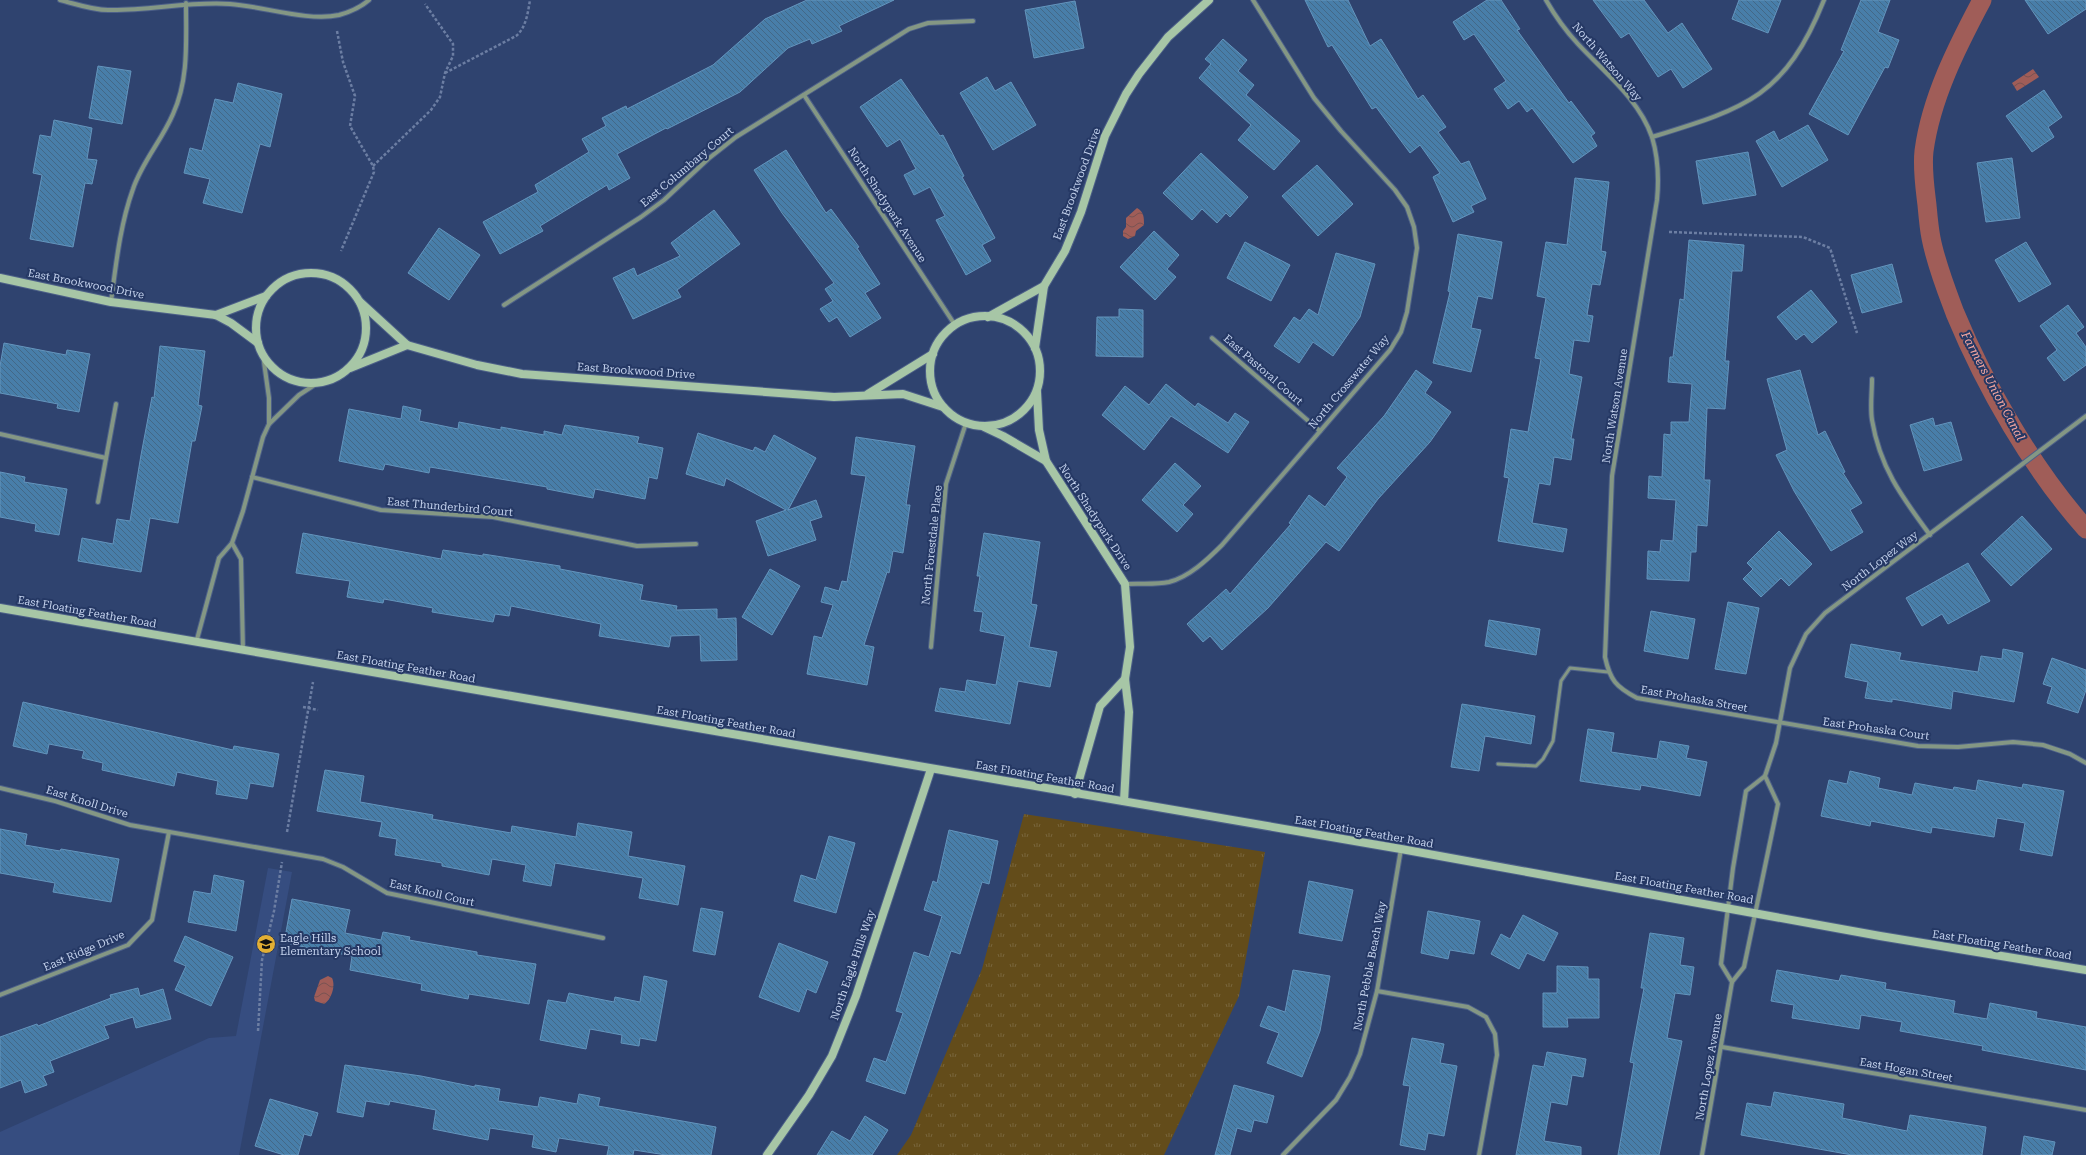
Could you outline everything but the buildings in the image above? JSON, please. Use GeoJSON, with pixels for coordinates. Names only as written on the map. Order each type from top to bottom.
{"type":"FeatureCollection","features":[{"type":"Feature","properties":{"kind":"street"},"geometry":{"type":"LineString","coordinates":[[60,0],[84,7],[106,10],[186,3],[230,4],[314,16],[339,15],[363,6],[369,0]]}},
{"type":"Feature","properties":{"kind":"street","name":"East Brookwood Drive"},"geometry":{"type":"LineString","coordinates":[[1035,348],[1044,286],[1065,251],[1081,212],[1105,136],[1126,94],[1139,74],[1168,37],[1209,0]]}},
{"type":"Feature","properties":{"kind":"street","name":"North Crosswater Way"},"geometry":{"type":"LineString","coordinates":[[1125,584],[1169,582],[1188,573],[1206,560],[1222,545],[1390,350],[1401,332],[1407,312],[1417,248],[1414,227],[1407,207],[1395,190],[1341,131],[1314,98],[1254,0]]}},
{"type":"Feature","properties":{"kind":"street","name":"North Watson Way"},"geometry":{"type":"LineString","coordinates":[[1546,0],[1554,14],[1578,43],[1624,92],[1641,115],[1652,137]]}},
{"type":"Feature","properties":{"kind":"street"},"geometry":{"type":"LineString","coordinates":[[1652,137],[1707,120],[1742,106],[1766,90],[1784,72],[1800,52],[1813,28],[1824,0]]}},
{"type":"Feature","properties":{"kind":"street"},"geometry":{"type":"LineString","coordinates":[[111,302],[125,220],[133,188],[142,168],[173,114],[183,86],[186,54],[186,3]]}},
{"type":"Feature","properties":{"kind":"street","name":"East Columbary Court"},"geometry":{"type":"LineString","coordinates":[[504,304],[641,217],[664,200],[736,137],[909,30],[928,23],[973,21]]}},
{"type":"Feature","properties":{"kind":"street","name":"North Shadypark Avenue"},"geometry":{"type":"LineString","coordinates":[[804,95],[955,326]]}},
{"type":"Feature","properties":{"kind":"street","name":"North Watson Avenue"},"geometry":{"type":"LineString","coordinates":[[1612,679],[1608,672],[1606,657],[1612,476],[1657,200],[1659,175],[1652,137]]}},
{"type":"Feature","properties":{"kind":"street"},"geometry":{"type":"LineString","coordinates":[[196,643],[219,558],[232,543],[269,424],[269,398],[263,355],[258,343],[257,319],[260,307],[266,296],[275,286],[297,275],[309,273],[333,278],[344,284],[360,302],[364,314],[365,337],[362,349],[349,368]]}},
{"type":"Feature","properties":{"kind":"street","name":"East Brookwood Drive"},"geometry":{"type":"LineString","coordinates":[[0,278],[111,302],[216,315],[231,323],[258,343]]}},
{"type":"Feature","properties":{"kind":"street"},"geometry":{"type":"LineString","coordinates":[[988,317],[1044,286]]}},
{"type":"Feature","properties":{"kind":"street","name":"East Brookwood Drive"},"geometry":{"type":"LineString","coordinates":[[216,315],[266,296]]}},
{"type":"Feature","properties":{"kind":"street","name":"East Brookwood Drive"},"geometry":{"type":"LineString","coordinates":[[360,302],[407,345],[477,365],[522,374],[834,397],[903,394],[943,407]]}},
{"type":"Feature","properties":{"kind":"street"},"geometry":{"type":"LineString","coordinates":[[988,317],[1003,319],[1016,326],[1027,336],[1035,348],[1040,362],[1040,377],[1037,392],[1028,406],[1015,418],[1000,425],[983,426],[966,423],[943,407],[934,391],[930,373],[933,354],[941,338],[955,326],[971,318],[988,317]]}},
{"type":"Feature","properties":{"kind":"street","name":"East Pastoral Court"},"geometry":{"type":"LineString","coordinates":[[1212,338],[1320,431]]}},
{"type":"Feature","properties":{"kind":"street"},"geometry":{"type":"LineString","coordinates":[[269,424],[299,395],[320,382],[339,375],[349,368],[407,345]]}},
{"type":"Feature","properties":{"kind":"street","name":"East Brookwood Drive"},"geometry":{"type":"LineString","coordinates":[[867,395],[933,354]]}},
{"type":"Feature","properties":{"kind":"street"},"geometry":{"type":"LineString","coordinates":[[263,355],[280,373],[291,379],[303,382],[320,382]]}},
{"type":"Feature","properties":{"kind":"street"},"geometry":{"type":"LineString","coordinates":[[1872,379],[1872,419],[1881,457],[1897,490],[1930,535]]}},
{"type":"Feature","properties":{"kind":"street","name":"North Shadypark Drive"},"geometry":{"type":"LineString","coordinates":[[1037,392],[1039,430],[1046,461],[1125,584],[1130,647],[1125,679],[1129,712],[1124,802]]}},
{"type":"Feature","properties":{"kind":"street"},"geometry":{"type":"LineString","coordinates":[[98,502],[116,404]]}},
{"type":"Feature","properties":{"kind":"street","name":"North Lopez Way"},"geometry":{"type":"LineString","coordinates":[[1765,776],[1776,743],[1790,668],[1806,634],[1825,614],[2043,447],[2086,416]]}},
{"type":"Feature","properties":{"kind":"street","name":"North Forestdale Place"},"geometry":{"type":"LineString","coordinates":[[931,647],[946,484],[966,423]]}},
{"type":"Feature","properties":{"kind":"street","name":"North Shadypark Drive"},"geometry":{"type":"LineString","coordinates":[[983,426],[1004,436],[1046,461]]}},
{"type":"Feature","properties":{"kind":"street"},"geometry":{"type":"LineString","coordinates":[[0,434],[106,458]]}},
{"type":"Feature","properties":{"kind":"street","name":"East Thunderbird Court"},"geometry":{"type":"LineString","coordinates":[[252,477],[381,510],[493,517],[636,546],[696,544]]}},
{"type":"Feature","properties":{"kind":"street"},"geometry":{"type":"LineString","coordinates":[[232,543],[241,559],[243,651]]}},
{"type":"Feature","properties":{"kind":"street","name":"East Floating Feather Road"},"geometry":{"type":"LineString","coordinates":[[0,608],[196,643],[1401,849],[1728,907],[1880,936],[2086,970]]}},
{"type":"Feature","properties":{"kind":"street"},"geometry":{"type":"LineString","coordinates":[[1075,794],[1100,706],[1125,679]]}},
{"type":"Feature","properties":{"kind":"street","name":"East Prohaska Street"},"geometry":{"type":"LineString","coordinates":[[1612,679],[1622,690],[1637,698],[1779,723]]}},
{"type":"Feature","properties":{"kind":"street","name":"East Prohaska Court"},"geometry":{"type":"LineString","coordinates":[[1779,723],[1918,746],[1958,747],[2013,742],[2043,745],[2070,754],[2086,763]]}},
{"type":"Feature","properties":{"kind":"street","name":"North Eagle Hills Way"},"geometry":{"type":"LineString","coordinates":[[767,1155],[809,1095],[832,1056],[856,996],[931,769]]}},
{"type":"Feature","properties":{"kind":"street"},"geometry":{"type":"LineString","coordinates":[[1732,982],[1721,964],[1728,907],[1746,791],[1765,776],[1778,804],[1755,912]]}},
{"type":"Feature","properties":{"kind":"street","name":"East Knoll Drive"},"geometry":{"type":"LineString","coordinates":[[0,788],[55,801],[130,825],[169,832]]}},
{"type":"Feature","properties":{"kind":"street","name":"East Knoll Court"},"geometry":{"type":"LineString","coordinates":[[169,832],[323,859],[343,867],[387,893],[603,938]]}},
{"type":"Feature","properties":{"kind":"street","name":"East Ridge Drive"},"geometry":{"type":"LineString","coordinates":[[0,995],[128,944],[152,920],[169,832]]}},
{"type":"Feature","properties":{"kind":"street","name":"North Pebble Beach Way"},"geometry":{"type":"LineString","coordinates":[[1283,1155],[1336,1100],[1350,1077],[1369,1027],[1377,992],[1401,849]]}},
{"type":"Feature","properties":{"kind":"street","name":"North Lopez Avenue"},"geometry":{"type":"LineString","coordinates":[[1702,1155],[1722,1047],[1732,982],[1744,967],[1755,912]]}},
{"type":"Feature","properties":{"kind":"street"},"geometry":{"type":"LineString","coordinates":[[1377,992],[1468,1007],[1486,1017],[1495,1034],[1496,1055],[1478,1155]]}},
{"type":"Feature","properties":{"kind":"street","name":"East Hogan Street"},"geometry":{"type":"LineString","coordinates":[[1722,1047],[2086,1110]]}},
{"type":"Feature","properties":{"kind":"lane"},"geometry":{"type":"LineString","coordinates":[[1498,764],[1536,766],[1543,759],[1552,741],[1561,681],[1570,668],[1608,672]]}},
{"type":"Feature","properties":{"kind":"path"},"geometry":{"type":"LineString","coordinates":[[445,73],[498,46],[520,32],[530,0]]}},
{"type":"Feature","properties":{"kind":"path"},"geometry":{"type":"LineString","coordinates":[[373,166],[431,110],[440,97],[445,73],[453,56],[453,44],[425,4]]}},
{"type":"Feature","properties":{"kind":"path"},"geometry":{"type":"LineString","coordinates":[[337,30],[343,62],[353,89],[354,104],[350,126],[373,166],[372,176],[341,251]]}},
{"type":"Feature","properties":{"kind":"path"},"geometry":{"type":"LineString","coordinates":[[1669,232],[1803,237],[1830,248],[1858,333]]}},
{"type":"Feature","properties":{"kind":"path"},"geometry":{"type":"LineString","coordinates":[[288,832],[313,682]]}},
{"type":"Feature","properties":{"kind":"path"},"geometry":{"type":"LineString","coordinates":[[303,707],[318,710]]}},
{"type":"Feature","properties":{"kind":"path"},"geometry":{"type":"LineString","coordinates":[[258,1031],[262,960],[274,911],[282,861]]}},
{"type":"Feature","properties":{"kind":"shaded area","name":"Eagle Hills Elementary School"},"geometry":{"type":"Polygon","coordinates":[[[268,868],[292,872],[239,1155],[0,1155],[0,1132],[209,1038],[236,1036],[268,868]]]}},
{"type":"Feature","properties":{"kind":"green space"},"geometry":{"type":"Polygon","coordinates":[[[1024,814],[1265,852],[1239,996],[1164,1155],[897,1155],[911,1135],[982,969],[1024,814]]]}},
{"type":"Feature","properties":{"kind":"water"},"geometry":{"type":"Polygon","coordinates":[[[2033,69],[2039,77],[2017,91],[2012,83],[2033,69]]]}},
{"type":"Feature","properties":{"kind":"water"},"geometry":{"type":"Polygon","coordinates":[[[1137,208],[1143,215],[1144,225],[1136,231],[1135,236],[1128,239],[1123,236],[1123,231],[1126,227],[1126,218],[1137,208]]]}},
{"type":"Feature","properties":{"kind":"water"},"geometry":{"type":"Polygon","coordinates":[[[328,976],[332,978],[333,989],[329,999],[324,1004],[315,1001],[314,997],[320,980],[328,976]]]}},
{"type":"Feature","properties":{"kind":"waterway","name":"Farmers Union Canal"},"geometry":{"type":"LineString","coordinates":[[1982,0],[1946,73],[1927,131],[1923,158],[1931,238],[1938,267],[1955,313],[1981,370],[2029,454],[2047,480],[2086,529]]}},
{"type":"Feature","properties":{"kind":"place","name":"Eagle Hills Elementary School"},"geometry":{"type":"Point","coordinates":[266,944]}}]}
